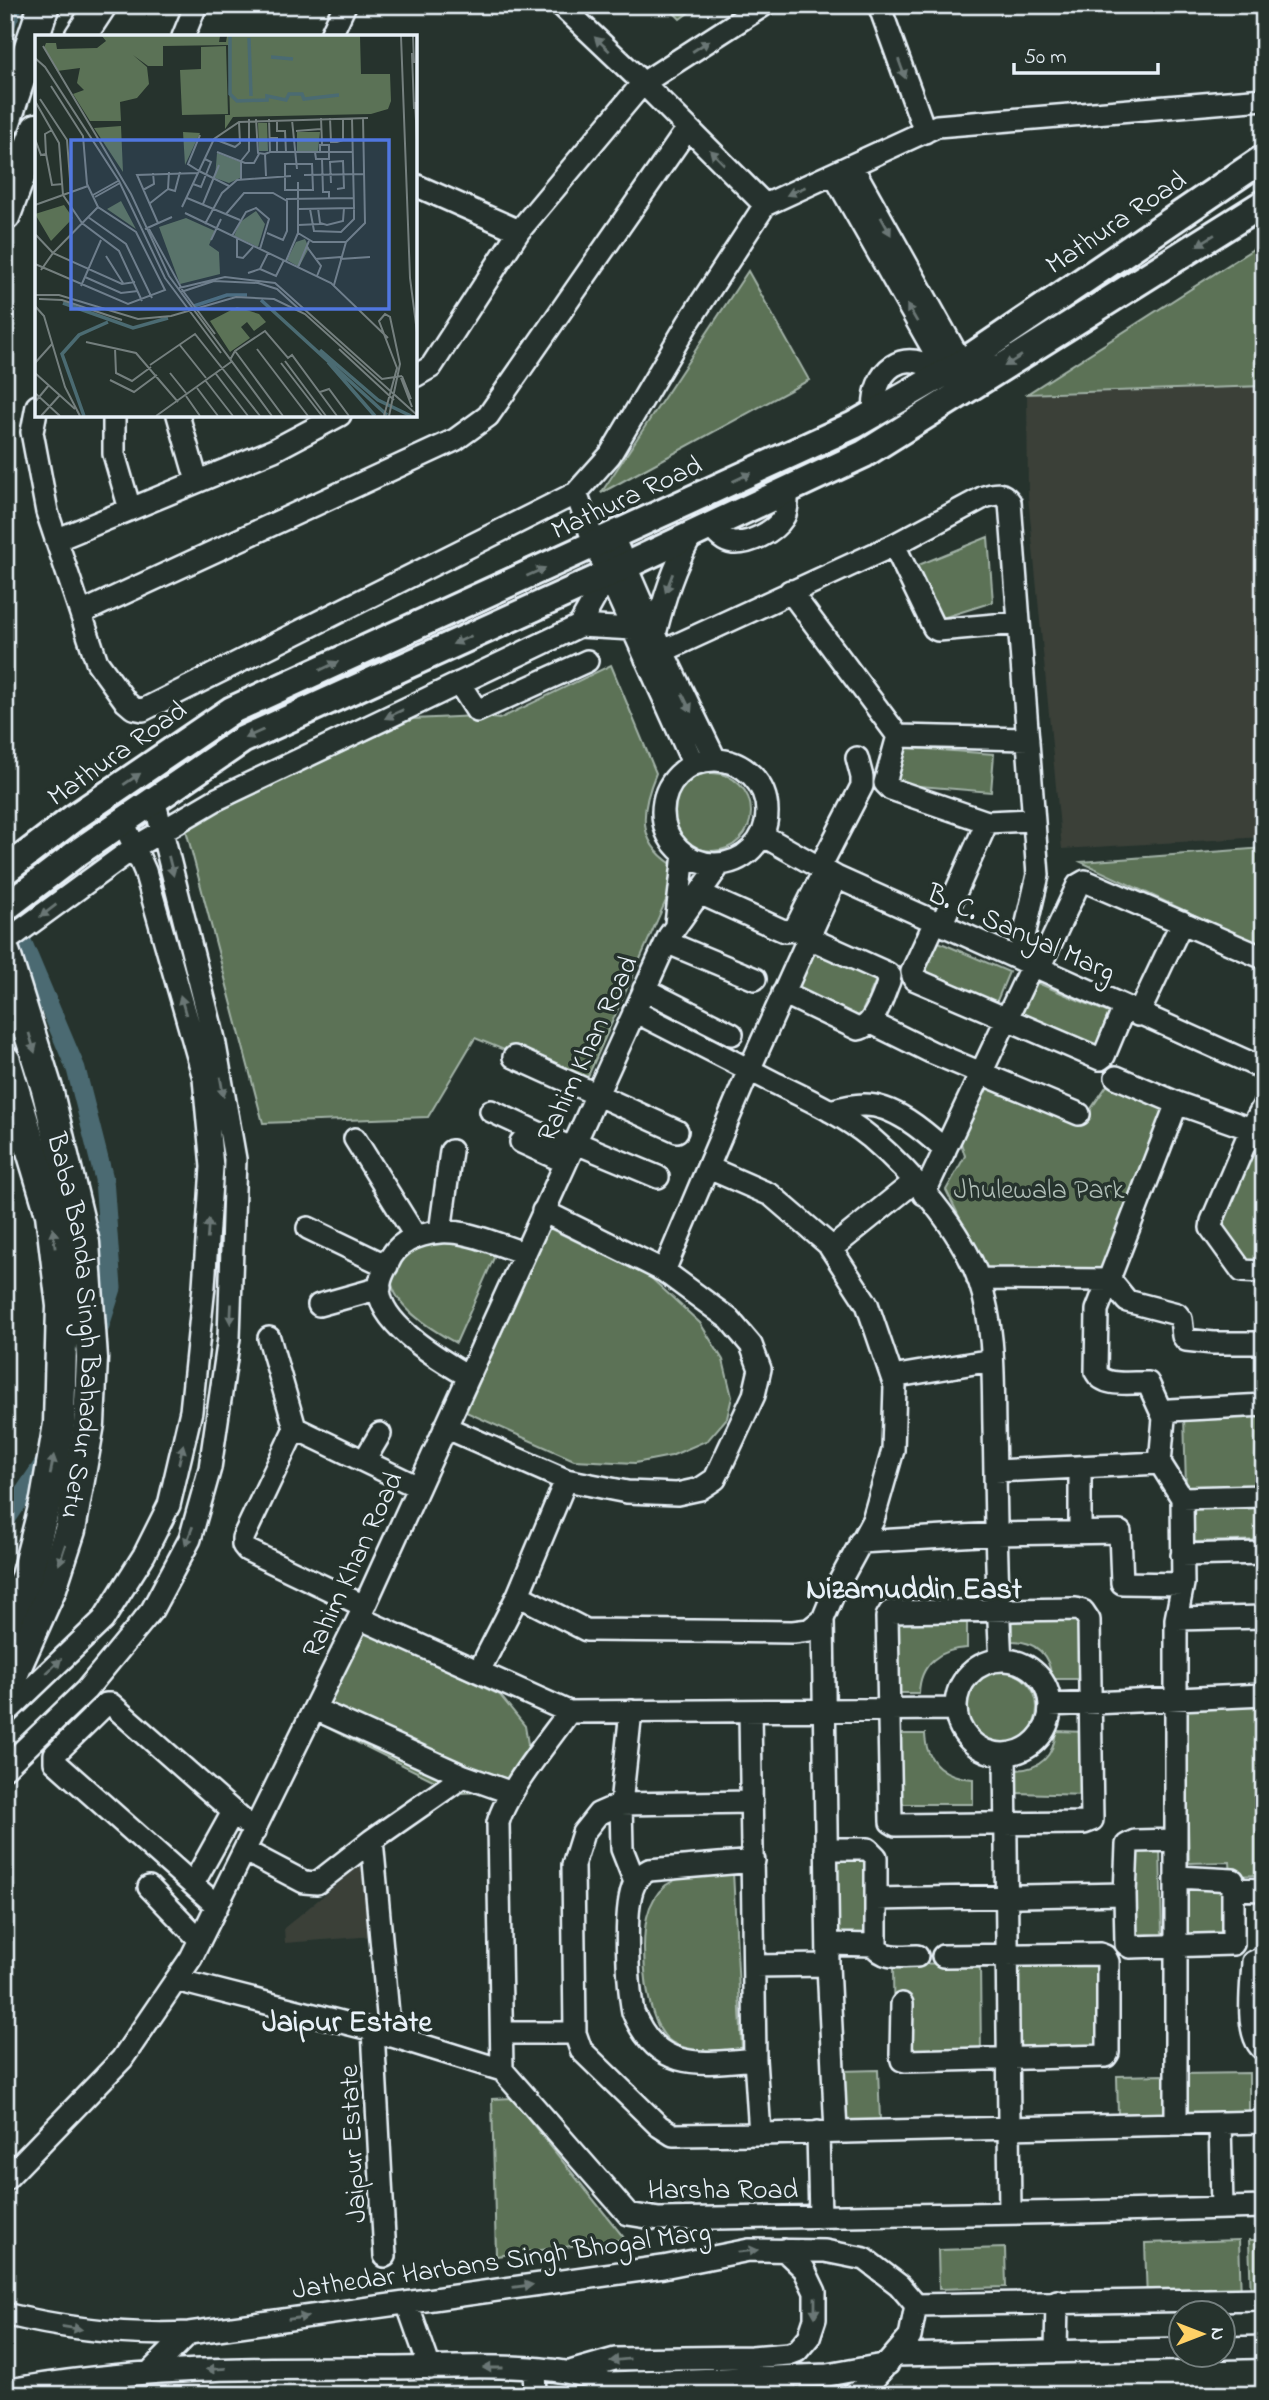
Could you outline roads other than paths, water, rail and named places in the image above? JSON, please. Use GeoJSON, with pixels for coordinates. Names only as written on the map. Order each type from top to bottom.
{"type":"FeatureCollection","features":[{"type":"Feature","properties":{"kind":"highway"},"geometry":{"type":"LineString","coordinates":[[5,122],[44,5]]}},
{"type":"Feature","properties":{"kind":"highway"},"geometry":{"type":"LineString","coordinates":[[70,35],[78,5]]}},
{"type":"Feature","properties":{"kind":"highway"},"geometry":{"type":"LineString","coordinates":[[81,35],[101,5]]}},
{"type":"Feature","properties":{"kind":"highway"},"geometry":{"type":"LineString","coordinates":[[5,215],[35,134]]}},
{"type":"Feature","properties":{"kind":"highway","name":"Baba Banda Singh Bahadur Setu"},"geometry":{"type":"LineString","coordinates":[[5,954],[47,1089],[84,1243],[92,1358],[89,1424],[70,1531],[51,1588],[5,1691]]}},
{"type":"Feature","properties":{"kind":"highway","name":"Baba Banda Singh Bahadur Setu"},"geometry":{"type":"LineString","coordinates":[[5,1060],[51,1214],[62,1306],[59,1424],[48,1488],[26,1577],[5,1623]]}},
{"type":"Feature","properties":{"kind":"main road","name":"Mathura Road"},"geometry":{"type":"LineString","coordinates":[[5,908],[77,852],[242,740],[617,570],[864,454],[955,374],[1264,158]]}},
{"type":"Feature","properties":{"kind":"main road","name":"Mathura Road"},"geometry":{"type":"LineString","coordinates":[[5,870],[75,817],[232,710],[841,431],[955,374],[1264,203]]}},
{"type":"Feature","properties":{"kind":"street"},"geometry":{"type":"LineString","coordinates":[[184,35],[196,5]]}},
{"type":"Feature","properties":{"kind":"street"},"geometry":{"type":"LineString","coordinates":[[331,35],[345,5]]}},
{"type":"Feature","properties":{"kind":"street"},"geometry":{"type":"LineString","coordinates":[[561,5],[765,205]]}},
{"type":"Feature","properties":{"kind":"street"},"geometry":{"type":"LineString","coordinates":[[416,375],[431,367],[519,231],[643,83],[764,5]]}},
{"type":"Feature","properties":{"kind":"street"},"geometry":{"type":"LineString","coordinates":[[880,5],[925,132]]}},
{"type":"Feature","properties":{"kind":"street"},"geometry":{"type":"LineString","coordinates":[[35,416],[32,432],[47,512],[97,662],[126,702],[132,708],[143,710],[576,494],[610,455],[688,323],[765,205],[937,126],[1264,99]]}},
{"type":"Feature","properties":{"kind":"street"},"geometry":{"type":"LineString","coordinates":[[81,613],[455,440],[488,416],[688,128]]}},
{"type":"Feature","properties":{"kind":"street"},"geometry":{"type":"LineString","coordinates":[[843,170],[955,374]]}},
{"type":"Feature","properties":{"kind":"street"},"geometry":{"type":"LineString","coordinates":[[416,184],[519,231]]}},
{"type":"Feature","properties":{"kind":"street"},"geometry":{"type":"LineString","coordinates":[[114,416],[114,454],[130,509]]}},
{"type":"Feature","properties":{"kind":"street"},"geometry":{"type":"LineString","coordinates":[[178,416],[197,481]]}},
{"type":"Feature","properties":{"kind":"street"},"geometry":{"type":"LineString","coordinates":[[56,540],[274,450],[338,416]]}},
{"type":"Feature","properties":{"kind":"street"},"geometry":{"type":"LineString","coordinates":[[576,494],[604,541],[655,648],[715,759]]}},
{"type":"Feature","properties":{"kind":"street"},"geometry":{"type":"LineString","coordinates":[[655,648],[894,545],[984,496],[1001,494],[1006,497],[1010,502],[1038,875],[1030,964]]}},
{"type":"Feature","properties":{"kind":"street"},"geometry":{"type":"LineString","coordinates":[[693,764],[655,648],[666,590],[680,555],[701,531]]}},
{"type":"Feature","properties":{"kind":"street"},"geometry":{"type":"LineString","coordinates":[[894,545],[934,628],[938,630],[1018,623]]}},
{"type":"Feature","properties":{"kind":"street"},"geometry":{"type":"LineString","coordinates":[[579,626],[617,570]]}},
{"type":"Feature","properties":{"kind":"street"},"geometry":{"type":"LineString","coordinates":[[617,570],[633,629],[655,648]]}},
{"type":"Feature","properties":{"kind":"street"},"geometry":{"type":"LineString","coordinates":[[790,591],[898,736]]}},
{"type":"Feature","properties":{"kind":"street"},"geometry":{"type":"LineString","coordinates":[[5,942],[135,847],[216,799],[579,626],[633,629]]}},
{"type":"Feature","properties":{"kind":"street"},"geometry":{"type":"LineString","coordinates":[[459,683],[477,711],[587,661]]}},
{"type":"Feature","properties":{"kind":"street"},"geometry":{"type":"LineString","coordinates":[[898,736],[1028,739]]}},
{"type":"Feature","properties":{"kind":"street"},"geometry":{"type":"LineString","coordinates":[[898,736],[885,783],[887,786],[987,822],[1033,820]]}},
{"type":"Feature","properties":{"kind":"street"},"geometry":{"type":"LineString","coordinates":[[664,1271],[749,1070],[809,938],[827,871],[862,786],[857,758]]}},
{"type":"Feature","properties":{"kind":"street"},"geometry":{"type":"LineString","coordinates":[[715,759],[740,765],[753,775],[762,788],[767,811],[762,835],[752,849],[737,860],[720,864],[702,863],[684,854],[666,832],[662,817],[663,800],[669,785],[679,772],[693,764],[715,759]]}},
{"type":"Feature","properties":{"kind":"street"},"geometry":{"type":"LineString","coordinates":[[5,1768],[86,1690],[152,1610],[190,1539],[211,1468],[229,1338],[235,1159],[214,1038],[155,799]]}},
{"type":"Feature","properties":{"kind":"street"},"geometry":{"type":"LineString","coordinates":[[5,1714],[103,1619],[144,1555],[169,1505],[191,1411],[204,1286],[212,1167],[204,1078],[145,871],[123,821]]}},
{"type":"Feature","properties":{"kind":"street"},"geometry":{"type":"LineString","coordinates":[[987,822],[911,975],[914,979],[1100,1059],[1182,922]]}},
{"type":"Feature","properties":{"kind":"street","name":"B. C. Sanyal Marg"},"geometry":{"type":"LineString","coordinates":[[762,835],[827,871],[938,923],[1264,1069]]}},
{"type":"Feature","properties":{"kind":"street","name":"Rahim Khan Road"},"geometry":{"type":"LineString","coordinates":[[671,934],[684,854]]}},
{"type":"Feature","properties":{"kind":"street","name":"Rahim Khan Road"},"geometry":{"type":"LineString","coordinates":[[5,2180],[122,2059],[191,1958],[361,1612],[644,989],[671,934],[720,864]]}},
{"type":"Feature","properties":{"kind":"street"},"geometry":{"type":"LineString","coordinates":[[699,893],[784,931],[793,930],[827,871]]}},
{"type":"Feature","properties":{"kind":"street"},"geometry":{"type":"LineString","coordinates":[[831,1249],[919,1188],[945,1150],[1030,964],[1080,883],[1089,883],[1264,958]]}},
{"type":"Feature","properties":{"kind":"street"},"geometry":{"type":"LineString","coordinates":[[671,934],[755,979]]}},
{"type":"Feature","properties":{"kind":"street"},"geometry":{"type":"LineString","coordinates":[[783,993],[858,1029],[870,1022],[890,976],[809,938]]}},
{"type":"Feature","properties":{"kind":"street"},"geometry":{"type":"LineString","coordinates":[[644,989],[724,1030],[706,1048]]}},
{"type":"Feature","properties":{"kind":"street"},"geometry":{"type":"LineString","coordinates":[[634,1011],[830,1111],[870,1138],[919,1188],[965,1250],[984,1301],[992,1360],[1001,1660]]}},
{"type":"Feature","properties":{"kind":"street"},"geometry":{"type":"LineString","coordinates":[[870,1022],[981,1074],[1079,1114]]}},
{"type":"Feature","properties":{"kind":"street"},"geometry":{"type":"LineString","coordinates":[[514,1057],[677,1131]]}},
{"type":"Feature","properties":{"kind":"street"},"geometry":{"type":"LineString","coordinates":[[1116,1077],[1177,1103],[1251,1129]]}},
{"type":"Feature","properties":{"kind":"street"},"geometry":{"type":"LineString","coordinates":[[1176,2123],[1175,1698],[1176,1619],[1183,1584],[1182,1498],[1160,1463],[1164,1418],[1152,1387],[1148,1383],[1106,1382],[1098,1377],[1096,1372],[1097,1310],[1177,1103]]}},
{"type":"Feature","properties":{"kind":"street"},"geometry":{"type":"LineString","coordinates":[[1264,1105],[1251,1129],[1211,1228],[1242,1270],[1264,1272]]}},
{"type":"Feature","properties":{"kind":"street"},"geometry":{"type":"LineString","coordinates":[[830,1111],[852,1106],[873,1106],[917,1125],[945,1150]]}},
{"type":"Feature","properties":{"kind":"street"},"geometry":{"type":"LineString","coordinates":[[491,1111],[570,1150]]}},
{"type":"Feature","properties":{"kind":"street"},"geometry":{"type":"LineString","coordinates":[[355,1139],[416,1237]]}},
{"type":"Feature","properties":{"kind":"street"},"geometry":{"type":"LineString","coordinates":[[521,1142],[570,1150],[658,1177]]}},
{"type":"Feature","properties":{"kind":"street"},"geometry":{"type":"LineString","coordinates":[[445,1232],[455,1156]]}},
{"type":"Feature","properties":{"kind":"street"},"geometry":{"type":"LineString","coordinates":[[518,1595],[586,1630],[598,1632],[809,1630],[823,1619],[873,1520],[893,1450],[895,1386],[867,1304],[831,1249],[771,1195],[709,1168]]}},
{"type":"Feature","properties":{"kind":"street"},"geometry":{"type":"LineString","coordinates":[[445,1427],[566,1480],[627,1492],[677,1494],[700,1489],[715,1479],[754,1395],[760,1369],[751,1345],[729,1320],[664,1271],[543,1211]]}},
{"type":"Feature","properties":{"kind":"street"},"geometry":{"type":"LineString","coordinates":[[308,1228],[387,1266]]}},
{"type":"Feature","properties":{"kind":"street"},"geometry":{"type":"LineString","coordinates":[[468,1376],[426,1351],[396,1324],[382,1300],[380,1288],[387,1266],[398,1246],[416,1237],[445,1232],[475,1237],[524,1253]]}},
{"type":"Feature","properties":{"kind":"street"},"geometry":{"type":"LineString","coordinates":[[978,1279],[1110,1280]]}},
{"type":"Feature","properties":{"kind":"street"},"geometry":{"type":"LineString","coordinates":[[1110,1280],[1127,1301],[1177,1314],[1181,1319],[1186,1340],[1264,1343]]}},
{"type":"Feature","properties":{"kind":"street"},"geometry":{"type":"LineString","coordinates":[[319,1305],[380,1288]]}},
{"type":"Feature","properties":{"kind":"street"},"geometry":{"type":"LineString","coordinates":[[269,1338],[295,1428],[243,1538],[243,1545],[247,1550],[361,1612],[478,1671],[569,1712],[956,1709]]}},
{"type":"Feature","properties":{"kind":"street"},"geometry":{"type":"LineString","coordinates":[[892,1377],[992,1360]]}},
{"type":"Feature","properties":{"kind":"street"},"geometry":{"type":"LineString","coordinates":[[1164,1418],[1170,1410],[1264,1405]]}},
{"type":"Feature","properties":{"kind":"street"},"geometry":{"type":"LineString","coordinates":[[295,1428],[418,1487]]}},
{"type":"Feature","properties":{"kind":"street"},"geometry":{"type":"LineString","coordinates":[[364,1461],[380,1434]]}},
{"type":"Feature","properties":{"kind":"street"},"geometry":{"type":"LineString","coordinates":[[995,1471],[1160,1463]]}},
{"type":"Feature","properties":{"kind":"street"},"geometry":{"type":"LineString","coordinates":[[1080,1467],[1080,1532]]}},
{"type":"Feature","properties":{"kind":"street"},"geometry":{"type":"LineString","coordinates":[[478,1671],[518,1595],[566,1480]]}},
{"type":"Feature","properties":{"kind":"street"},"geometry":{"type":"LineString","coordinates":[[1182,1498],[1264,1496]]}},
{"type":"Feature","properties":{"kind":"street"},"geometry":{"type":"LineString","coordinates":[[860,1542],[996,1534],[1120,1532],[1122,1583],[1183,1584]]}},
{"type":"Feature","properties":{"kind":"street"},"geometry":{"type":"LineString","coordinates":[[1182,1555],[1264,1553]]}},
{"type":"Feature","properties":{"kind":"street"},"geometry":{"type":"LineString","coordinates":[[1076,1609],[1087,1614],[1089,1619],[1091,1702],[1092,1820],[1084,1823],[1006,1824],[895,1825],[891,1822],[887,1710],[887,1617],[890,1612],[1076,1609]]}},
{"type":"Feature","properties":{"kind":"street"},"geometry":{"type":"LineString","coordinates":[[1176,1619],[1264,1617]]}},
{"type":"Feature","properties":{"kind":"street"},"geometry":{"type":"LineString","coordinates":[[820,2217],[827,2132],[828,1954],[823,1619]]}},
{"type":"Feature","properties":{"kind":"street"},"geometry":{"type":"LineString","coordinates":[[1001,1660],[1015,1661],[1034,1672],[1047,1690],[1050,1705],[1042,1733],[1032,1744],[1005,1754],[990,1752],[977,1746],[959,1724],[956,1709],[961,1688],[974,1670],[1001,1660]]}},
{"type":"Feature","properties":{"kind":"street"},"geometry":{"type":"LineString","coordinates":[[1050,1705],[1264,1695]]}},
{"type":"Feature","properties":{"kind":"street"},"geometry":{"type":"LineString","coordinates":[[218,1906],[55,1762],[55,1754],[106,1704],[111,1704],[255,1830]]}},
{"type":"Feature","properties":{"kind":"street"},"geometry":{"type":"LineString","coordinates":[[315,1709],[464,1776],[512,1793]]}},
{"type":"Feature","properties":{"kind":"street"},"geometry":{"type":"LineString","coordinates":[[631,1711],[621,1804],[622,1849],[635,1882]]}},
{"type":"Feature","properties":{"kind":"street"},"geometry":{"type":"LineString","coordinates":[[750,1711],[754,1861],[754,2059],[760,2134]]}},
{"type":"Feature","properties":{"kind":"street"},"geometry":{"type":"LineString","coordinates":[[176,1980],[382,2033],[502,2070],[497,1842],[501,1811],[569,1712]]}},
{"type":"Feature","properties":{"kind":"street"},"geometry":{"type":"LineString","coordinates":[[1005,1754],[1010,2214]]}},
{"type":"Feature","properties":{"kind":"street"},"geometry":{"type":"LineString","coordinates":[[245,1851],[304,1882],[317,1883],[372,1840],[464,1776]]}},
{"type":"Feature","properties":{"kind":"street"},"geometry":{"type":"LineString","coordinates":[[752,1802],[621,1804],[598,1814],[590,1823],[583,1832],[573,1864],[575,2033],[581,2050],[659,2126],[673,2134],[760,2134],[1264,2122]]}},
{"type":"Feature","properties":{"kind":"street"},"geometry":{"type":"LineString","coordinates":[[193,1884],[233,1812]]}},
{"type":"Feature","properties":{"kind":"street","name":"Jaipur Estate"},"geometry":{"type":"LineString","coordinates":[[372,1840],[382,2033],[385,2256]]}},
{"type":"Feature","properties":{"kind":"street"},"geometry":{"type":"LineString","coordinates":[[1176,1840],[1129,1843],[1125,1894],[1127,1946],[1233,1944],[1244,1947],[1258,1960],[1253,2037],[1256,2045],[1264,2050]]}},
{"type":"Feature","properties":{"kind":"street"},"geometry":{"type":"LineString","coordinates":[[827,1849],[869,1849],[876,1857],[874,1945]]}},
{"type":"Feature","properties":{"kind":"street"},"geometry":{"type":"LineString","coordinates":[[754,1861],[649,1870],[635,1882],[629,1914],[631,1999],[638,2024],[658,2050],[668,2057],[683,2060],[716,2063],[754,2059]]}},
{"type":"Feature","properties":{"kind":"street"},"geometry":{"type":"LineString","coordinates":[[1177,1877],[1233,1880],[1233,1944]]}},
{"type":"Feature","properties":{"kind":"street"},"geometry":{"type":"LineString","coordinates":[[149,1887],[200,1940]]}},
{"type":"Feature","properties":{"kind":"street"},"geometry":{"type":"LineString","coordinates":[[1233,1889],[1264,1890]]}},
{"type":"Feature","properties":{"kind":"street"},"geometry":{"type":"LineString","coordinates":[[876,1904],[1125,1894]]}},
{"type":"Feature","properties":{"kind":"street"},"geometry":{"type":"LineString","coordinates":[[876,1904],[916,1908]]}},
{"type":"Feature","properties":{"kind":"street"},"geometry":{"type":"LineString","coordinates":[[754,1966],[874,1945]]}},
{"type":"Feature","properties":{"kind":"street"},"geometry":{"type":"LineString","coordinates":[[874,1945],[882,1954],[889,1956],[918,1956]]}},
{"type":"Feature","properties":{"kind":"street"},"geometry":{"type":"LineString","coordinates":[[902,2004],[902,2060],[1106,2056],[1108,2053],[1108,1962],[1105,1956],[943,1956]]}},
{"type":"Feature","properties":{"kind":"street"},"geometry":{"type":"LineString","coordinates":[[502,2033],[575,2033]]}},
{"type":"Feature","properties":{"kind":"street","name":"Harsha Road"},"geometry":{"type":"LineString","coordinates":[[502,2070],[628,2214],[659,2219],[1264,2207]]}},
{"type":"Feature","properties":{"kind":"street"},"geometry":{"type":"LineString","coordinates":[[1220,2123],[1222,2208]]}},
{"type":"Feature","properties":{"kind":"street","name":"Jathedar Harbans Singh Bhogal Marg"},"geometry":{"type":"LineString","coordinates":[[5,2314],[92,2331],[149,2335],[189,2333],[663,2267],[749,2250],[825,2251],[865,2259],[899,2285],[916,2305]]}},
{"type":"Feature","properties":{"kind":"street"},"geometry":{"type":"LineString","coordinates":[[567,2373],[615,2359],[751,2357],[797,2351],[809,2337],[815,2319],[815,2292],[804,2269],[784,2250]]}},
{"type":"Feature","properties":{"kind":"street"},"geometry":{"type":"LineString","coordinates":[[852,2395],[867,2386],[910,2337],[916,2305],[1264,2299]]}},
{"type":"Feature","properties":{"kind":"street"},"geometry":{"type":"LineString","coordinates":[[1056,2351],[1057,2301]]}},
{"type":"Feature","properties":{"kind":"street"},"geometry":{"type":"LineString","coordinates":[[407,2303],[429,2368]]}},
{"type":"Feature","properties":{"kind":"street"},"geometry":{"type":"LineString","coordinates":[[149,2372],[189,2333]]}},
{"type":"Feature","properties":{"kind":"street"},"geometry":{"type":"LineString","coordinates":[[1238,2348],[1264,2347]]}},
{"type":"Feature","properties":{"kind":"street"},"geometry":{"type":"LineString","coordinates":[[608,2384],[828,2375],[892,2360],[1056,2351],[1168,2349]]}},
{"type":"Feature","properties":{"kind":"street"},"geometry":{"type":"LineString","coordinates":[[5,2391],[149,2372],[232,2368],[429,2368],[534,2369],[567,2373],[594,2378],[629,2395]]}},
{"type":"Feature","properties":{"kind":"street"},"geometry":{"type":"LineString","coordinates":[[534,2369],[535,2395]]}},
{"type":"Feature","properties":{"kind":"waterway"},"geometry":{"type":"LineString","coordinates":[[5,26],[14,5]]}},
{"type":"Feature","properties":{"kind":"waterway"},"geometry":{"type":"LineString","coordinates":[[5,901],[76,1069],[104,1179],[112,1288],[96,1338]]}},
{"type":"Feature","properties":{"kind":"waterway"},"geometry":{"type":"LineString","coordinates":[[5,1521],[49,1456]]}},
{"type":"Feature","properties":{"kind":"district","name":"Nizamuddin East"},"geometry":{"type":"Point","coordinates":[914,1588]}},
{"type":"Feature","properties":{"kind":"district","name":"Jaipur Estate"},"geometry":{"type":"Point","coordinates":[347,2021]}},
{"type":"Feature","properties":{"kind":"park label","name":"Jhulewala Park"},"geometry":{"type":"Point","coordinates":[1039,1188]}}]}
